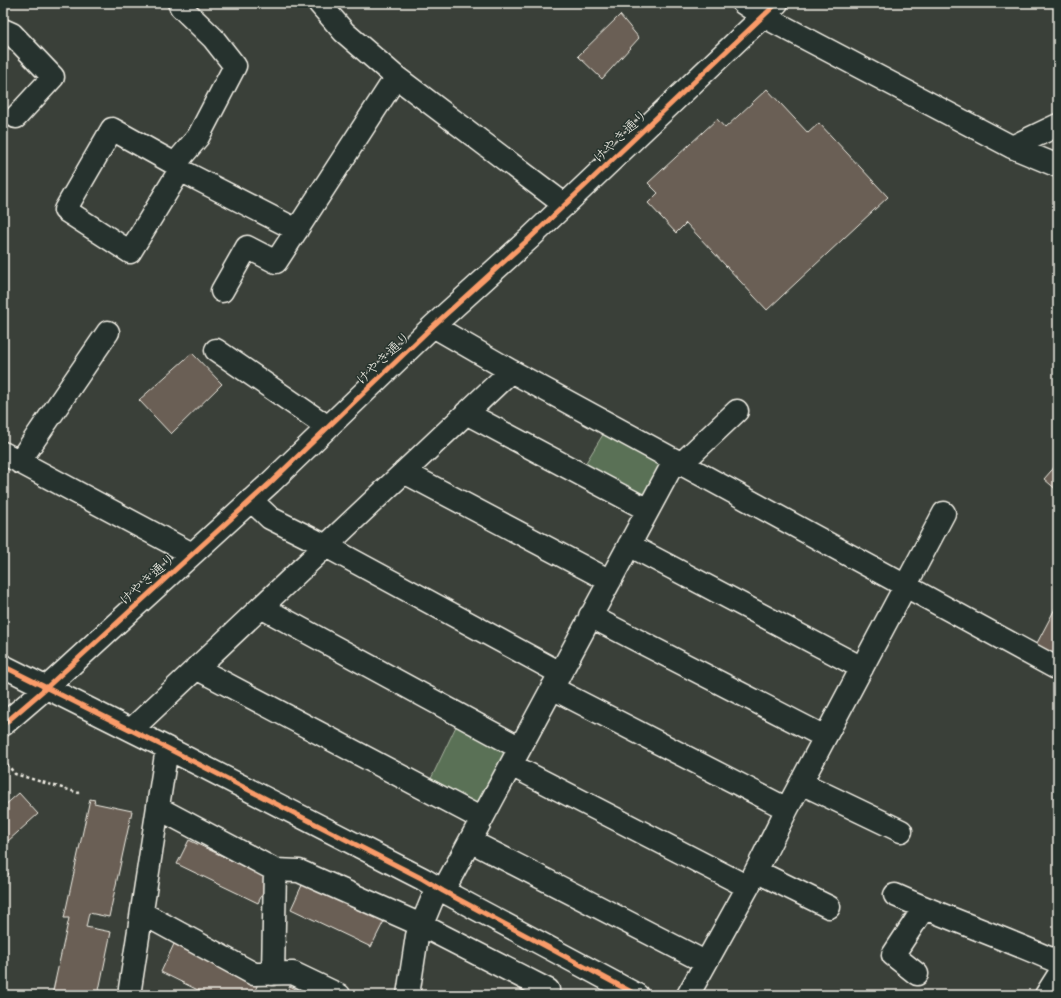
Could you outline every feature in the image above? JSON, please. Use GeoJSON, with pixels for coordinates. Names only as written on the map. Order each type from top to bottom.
{"type":"FeatureCollection","features":[{"type":"Feature","properties":{"kind":"street"},"geometry":{"type":"LineString","coordinates":[[179,3],[181,7],[213,38],[235,66],[198,137],[177,167],[130,252],[65,210],[112,129],[177,167],[297,230]]}},
{"type":"Feature","properties":{"kind":"street"},"geometry":{"type":"LineString","coordinates":[[319,3],[344,32],[396,77],[565,205]]}},
{"type":"Feature","properties":{"kind":"street"},"geometry":{"type":"LineString","coordinates":[[743,3],[770,9],[1012,147],[1058,166]]}},
{"type":"Feature","properties":{"kind":"street","name":"けやき通り"},"geometry":{"type":"LineString","coordinates":[[3,725],[46,688],[251,500],[433,326],[565,205],[770,9]]}},
{"type":"Feature","properties":{"kind":"street"},"geometry":{"type":"LineString","coordinates":[[3,30],[12,34],[53,77],[16,117]]}},
{"type":"Feature","properties":{"kind":"street"},"geometry":{"type":"LineString","coordinates":[[222,291],[247,247],[276,262],[396,77]]}},
{"type":"Feature","properties":{"kind":"street"},"geometry":{"type":"LineString","coordinates":[[1012,147],[1058,125]]}},
{"type":"Feature","properties":{"kind":"street"},"geometry":{"type":"LineString","coordinates":[[433,326],[511,371],[1058,669]]}},
{"type":"Feature","properties":{"kind":"street"},"geometry":{"type":"LineString","coordinates":[[108,332],[7,455],[192,554]]}},
{"type":"Feature","properties":{"kind":"street"},"geometry":{"type":"LineString","coordinates":[[216,350],[328,428]]}},
{"type":"Feature","properties":{"kind":"street"},"geometry":{"type":"LineString","coordinates":[[131,730],[511,371]]}},
{"type":"Feature","properties":{"kind":"street"},"geometry":{"type":"LineString","coordinates":[[408,995],[417,936],[421,925],[440,890],[470,841],[648,510],[678,462],[737,411]]}},
{"type":"Feature","properties":{"kind":"street"},"geometry":{"type":"LineString","coordinates":[[466,413],[648,510]]}},
{"type":"Feature","properties":{"kind":"street"},"geometry":{"type":"LineString","coordinates":[[404,472],[610,581]]}},
{"type":"Feature","properties":{"kind":"street"},"geometry":{"type":"LineString","coordinates":[[251,500],[270,518],[326,546],[556,680],[787,809]]}},
{"type":"Feature","properties":{"kind":"street"},"geometry":{"type":"LineString","coordinates":[[688,995],[752,879],[801,782],[944,513]]}},
{"type":"Feature","properties":{"kind":"street"},"geometry":{"type":"LineString","coordinates":[[629,545],[862,668]]}},
{"type":"Feature","properties":{"kind":"street"},"geometry":{"type":"LineString","coordinates":[[261,607],[515,756],[752,879],[830,907]]}},
{"type":"Feature","properties":{"kind":"street"},"geometry":{"type":"LineString","coordinates":[[590,616],[825,737]]}},
{"type":"Feature","properties":{"kind":"street"},"geometry":{"type":"LineString","coordinates":[[3,666],[416,875],[440,890],[637,995]]}},
{"type":"Feature","properties":{"kind":"street"},"geometry":{"type":"LineString","coordinates":[[196,668],[482,819]]}},
{"type":"Feature","properties":{"kind":"street"},"geometry":{"type":"LineString","coordinates":[[129,995],[167,748]]}},
{"type":"Feature","properties":{"kind":"street"},"geometry":{"type":"LineString","coordinates":[[801,782],[901,831]]}},
{"type":"Feature","properties":{"kind":"street"},"geometry":{"type":"LineString","coordinates":[[158,808],[275,870],[299,872],[421,925],[548,990]]}},
{"type":"Feature","properties":{"kind":"street"},"geometry":{"type":"LineString","coordinates":[[470,841],[706,962]]}},
{"type":"Feature","properties":{"kind":"street"},"geometry":{"type":"LineString","coordinates":[[273,974],[275,870]]}},
{"type":"Feature","properties":{"kind":"street"},"geometry":{"type":"LineString","coordinates":[[895,895],[924,908],[1008,940],[1058,962]]}},
{"type":"Feature","properties":{"kind":"street"},"geometry":{"type":"LineString","coordinates":[[918,974],[893,954],[924,908]]}},
{"type":"Feature","properties":{"kind":"street"},"geometry":{"type":"LineString","coordinates":[[142,913],[254,974],[293,973],[339,995]]}},
{"type":"Feature","properties":{"kind":"street"},"geometry":{"type":"LineString","coordinates":[[1046,995],[1058,976]]}},
{"type":"Feature","properties":{"kind":"path"},"geometry":{"type":"LineString","coordinates":[[3,759],[15,774],[79,793]]}},
{"type":"Feature","properties":{"kind":"green space"},"geometry":{"type":"Polygon","coordinates":[[[607,428],[665,468],[649,499],[582,469],[607,428]]]}},
{"type":"Feature","properties":{"kind":"green space"},"geometry":{"type":"Polygon","coordinates":[[[460,718],[509,746],[484,809],[427,787],[460,718]]]}},
{"type":"Feature","properties":{"kind":"building"},"geometry":{"type":"Polygon","coordinates":[[[620,15],[639,38],[602,79],[578,56],[620,15]]]}},
{"type":"Feature","properties":{"kind":"building"},"geometry":{"type":"Polygon","coordinates":[[[767,89],[808,133],[819,123],[888,197],[767,310],[686,223],[676,233],[648,203],[658,193],[648,183],[717,119],[725,128],[767,89]]]}},
{"type":"Feature","properties":{"kind":"building"},"geometry":{"type":"Polygon","coordinates":[[[192,353],[222,384],[171,434],[139,400],[192,353]]]}},
{"type":"Feature","properties":{"kind":"building"},"geometry":{"type":"Polygon","coordinates":[[[1058,463],[1058,491],[1044,479],[1058,463]]]}},
{"type":"Feature","properties":{"kind":"building"},"geometry":{"type":"Polygon","coordinates":[[[1058,603],[1058,657],[1036,645],[1058,603]]]}},
{"type":"Feature","properties":{"kind":"building"},"geometry":{"type":"Polygon","coordinates":[[[19,793],[38,814],[8,841],[3,835],[3,807],[19,793]]]}},
{"type":"Feature","properties":{"kind":"building"},"geometry":{"type":"Polygon","coordinates":[[[90,799],[95,800],[94,803],[132,811],[109,917],[89,913],[86,927],[111,932],[98,995],[52,995],[69,918],[64,918],[90,799]]]}},
{"type":"Feature","properties":{"kind":"building"},"geometry":{"type":"Polygon","coordinates":[[[189,840],[270,879],[258,903],[177,864],[189,840]]]}},
{"type":"Feature","properties":{"kind":"building"},"geometry":{"type":"Polygon","coordinates":[[[3,868],[9,874],[3,880],[3,868]]]}},
{"type":"Feature","properties":{"kind":"building"},"geometry":{"type":"Polygon","coordinates":[[[303,883],[384,921],[371,947],[291,909],[303,883]]]}},
{"type":"Feature","properties":{"kind":"building"},"geometry":{"type":"Polygon","coordinates":[[[174,944],[258,984],[253,995],[208,995],[161,972],[174,944]]]}},
{"type":"Feature","properties":{"kind":"building"},"geometry":{"type":"Polygon","coordinates":[[[290,986],[307,995],[285,995],[290,986]]]}},
{"type":"Feature","properties":{"kind":"cycle path"},"geometry":{"type":"LineString","coordinates":[[3,725],[46,688],[270,483],[433,326],[530,238],[777,3]]}},
{"type":"Feature","properties":{"kind":"cycle path"},"geometry":{"type":"LineString","coordinates":[[3,666],[423,879],[637,995]]}}]}
